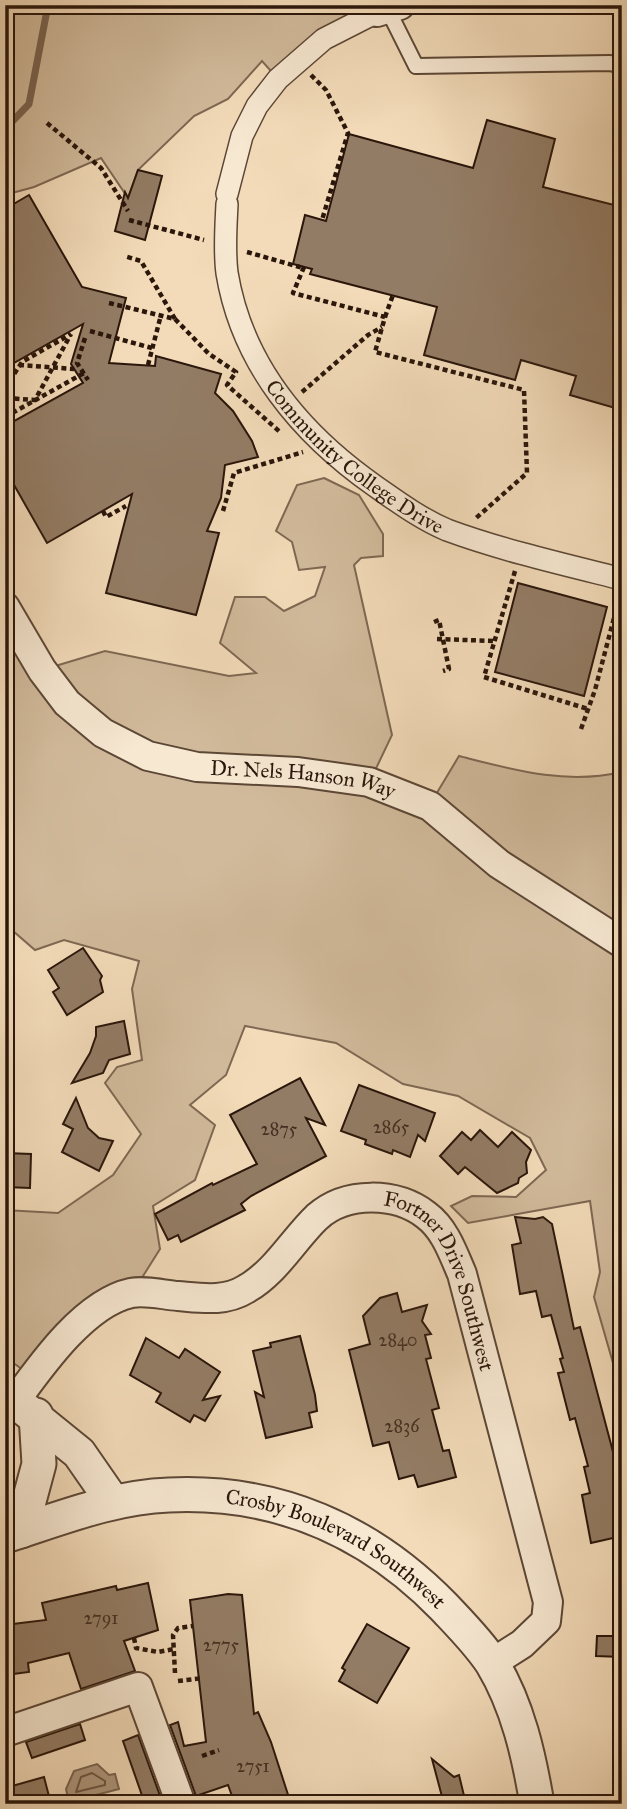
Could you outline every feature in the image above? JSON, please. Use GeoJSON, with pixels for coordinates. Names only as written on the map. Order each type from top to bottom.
{"type":"FeatureCollection","features":[{"type":"Feature","properties":{"kind":"street","name":"Community College Drive"},"geometry":{"type":"LineString","coordinates":[[384,8],[324,39],[278,79],[257,106],[242,136],[227,199],[228,273],[234,300],[270,386],[286,406],[354,471],[411,512],[458,533],[622,579]]}},
{"type":"Feature","properties":{"kind":"street","name":"Dr. Nels Hanson Way"},"geometry":{"type":"LineString","coordinates":[[5,607],[36,661],[59,692],[103,733],[148,756],[197,767],[298,772],[369,782],[429,806],[499,864],[622,943]]}},
{"type":"Feature","properties":{"kind":"street","name":"Fortner Drive Southwest"},"geometry":{"type":"LineString","coordinates":[[19,1403],[52,1352],[105,1301],[133,1292],[220,1299],[246,1289],[270,1270],[319,1216],[342,1203],[372,1197],[399,1201],[428,1216],[448,1241],[462,1274],[548,1602],[546,1621],[522,1644],[492,1663]]}},
{"type":"Feature","properties":{"kind":"street"},"geometry":{"type":"LineString","coordinates":[[19,1403],[79,1453],[113,1502]]}},
{"type":"Feature","properties":{"kind":"street"},"geometry":{"type":"LineString","coordinates":[[13,1534],[39,1464],[19,1403]]}},
{"type":"Feature","properties":{"kind":"street","name":"Crosby Boulevard Southwest"},"geometry":{"type":"LineString","coordinates":[[13,1534],[113,1502],[169,1495],[241,1499],[292,1508],[359,1538],[415,1577],[492,1663],[526,1745],[537,1804]]}},
{"type":"Feature","properties":{"kind":"street"},"geometry":{"type":"LineString","coordinates":[[5,1732],[138,1687],[181,1804]]}},
{"type":"Feature","properties":{"kind":"lane"},"geometry":{"type":"LineString","coordinates":[[384,8],[416,66],[610,63],[622,66]]}},
{"type":"Feature","properties":{"kind":"path"},"geometry":{"type":"LineString","coordinates":[[304,68],[326,90],[348,132],[322,220]]}},
{"type":"Feature","properties":{"kind":"path"},"geometry":{"type":"LineString","coordinates":[[47,123],[101,168],[128,211]]}},
{"type":"Feature","properties":{"kind":"path"},"geometry":{"type":"LineString","coordinates":[[129,220],[187,235]]}},
{"type":"Feature","properties":{"kind":"path"},"geometry":{"type":"LineString","coordinates":[[244,251],[303,267],[293,293],[385,317]]}},
{"type":"Feature","properties":{"kind":"path"},"geometry":{"type":"LineString","coordinates":[[124,256],[141,261],[175,319],[209,354],[236,372],[227,385],[283,435]]}},
{"type":"Feature","properties":{"kind":"path"},"geometry":{"type":"LineString","coordinates":[[393,296],[375,352],[524,390],[527,473],[458,533]]}},
{"type":"Feature","properties":{"kind":"path"},"geometry":{"type":"LineString","coordinates":[[109,303],[175,319]]}},
{"type":"Feature","properties":{"kind":"path"},"geometry":{"type":"LineString","coordinates":[[148,365],[161,315]]}},
{"type":"Feature","properties":{"kind":"path"},"geometry":{"type":"LineString","coordinates":[[286,406],[368,335],[382,327]]}},
{"type":"Feature","properties":{"kind":"path"},"geometry":{"type":"LineString","coordinates":[[90,331],[152,348]]}},
{"type":"Feature","properties":{"kind":"path"},"geometry":{"type":"LineString","coordinates":[[5,388],[19,365],[71,334],[35,400]]}},
{"type":"Feature","properties":{"kind":"path"},"geometry":{"type":"LineString","coordinates":[[85,338],[77,363],[88,380]]}},
{"type":"Feature","properties":{"kind":"path"},"geometry":{"type":"LineString","coordinates":[[19,365],[74,369]]}},
{"type":"Feature","properties":{"kind":"path"},"geometry":{"type":"LineString","coordinates":[[5,417],[84,373]]}},
{"type":"Feature","properties":{"kind":"path"},"geometry":{"type":"LineString","coordinates":[[5,399],[35,400]]}},
{"type":"Feature","properties":{"kind":"path"},"geometry":{"type":"LineString","coordinates":[[298,447],[303,452]]}},
{"type":"Feature","properties":{"kind":"path"},"geometry":{"type":"LineString","coordinates":[[223,511],[234,473],[303,452],[334,453]]}},
{"type":"Feature","properties":{"kind":"path"},"geometry":{"type":"LineString","coordinates":[[103,511],[106,517],[126,506]]}},
{"type":"Feature","properties":{"kind":"path"},"geometry":{"type":"LineString","coordinates":[[520,551],[484,677],[588,709]]}},
{"type":"Feature","properties":{"kind":"path"},"geometry":{"type":"LineString","coordinates":[[581,729],[618,601]]}},
{"type":"Feature","properties":{"kind":"path"},"geometry":{"type":"LineString","coordinates":[[434,622],[439,620],[443,654],[449,669],[443,671]]}},
{"type":"Feature","properties":{"kind":"path"},"geometry":{"type":"LineString","coordinates":[[440,639],[495,642]]}},
{"type":"Feature","properties":{"kind":"path"},"geometry":{"type":"LineString","coordinates":[[175,1673],[173,1635],[178,1628],[192,1626]]}},
{"type":"Feature","properties":{"kind":"path"},"geometry":{"type":"LineString","coordinates":[[134,1638],[136,1648],[158,1652],[174,1649]]}},
{"type":"Feature","properties":{"kind":"path"},"geometry":{"type":"LineString","coordinates":[[178,1681],[201,1678]]}},
{"type":"Feature","properties":{"kind":"path"},"geometry":{"type":"LineString","coordinates":[[204,1755],[219,1750]]}},
{"type":"Feature","properties":{"kind":"path"},"geometry":{"type":"LineString","coordinates":[[227,1804],[234,1802]]}},
{"type":"Feature","properties":{"kind":"shaded area"},"geometry":{"type":"Polygon","coordinates":[[[5,5],[350,5],[346,28],[278,79],[262,61],[228,99],[194,116],[138,170],[128,198],[101,158],[34,187],[5,195],[5,5]]]}},
{"type":"Feature","properties":{"kind":"shaded area"},"geometry":{"type":"Polygon","coordinates":[[[324,478],[359,495],[383,534],[383,556],[361,558],[354,565],[392,735],[370,781],[429,806],[459,756],[520,771],[560,776],[601,776],[622,772],[622,1372],[613,1363],[594,1297],[600,1272],[590,1201],[468,1223],[451,1206],[472,1196],[516,1197],[546,1170],[530,1138],[458,1096],[403,1084],[336,1043],[245,1026],[226,1075],[190,1105],[215,1125],[195,1180],[153,1206],[160,1249],[133,1292],[33,1377],[5,1357],[5,1210],[58,1213],[113,1175],[141,1134],[105,1083],[117,1067],[142,1060],[132,989],[139,961],[64,940],[35,950],[5,924],[5,607],[42,670],[105,651],[229,676],[256,673],[220,643],[235,597],[265,597],[284,611],[315,596],[325,567],[299,570],[292,542],[276,531],[297,485],[324,478]]]}},
{"type":"Feature","properties":{"kind":"water"},"geometry":{"type":"Polygon","coordinates":[[[97,1764],[109,1775],[115,1774],[119,1789],[69,1802],[66,1789],[74,1771],[97,1764]]]}},
{"type":"Feature","properties":{"kind":"building"},"geometry":{"type":"Polygon","coordinates":[[[487,120],[555,139],[543,187],[622,207],[622,230],[616,249],[622,251],[622,410],[570,395],[576,376],[521,360],[515,380],[424,355],[437,307],[310,274],[312,269],[293,264],[305,215],[326,221],[349,134],[473,168],[487,120]]]}},
{"type":"Feature","properties":{"kind":"building"},"geometry":{"type":"Polygon","coordinates":[[[138,170],[162,176],[145,240],[115,231],[125,192],[128,198],[138,170]]]}},
{"type":"Feature","properties":{"kind":"building"},"geometry":{"type":"Polygon","coordinates":[[[29,195],[82,287],[126,298],[109,363],[155,366],[156,356],[221,374],[215,393],[233,411],[252,441],[258,457],[225,465],[221,498],[207,531],[219,533],[196,615],[106,593],[132,494],[47,543],[5,469],[5,426],[83,383],[71,364],[83,324],[5,368],[5,209],[29,195]]]}},
{"type":"Feature","properties":{"kind":"building"},"geometry":{"type":"Polygon","coordinates":[[[518,583],[607,607],[584,696],[495,672],[518,583]]]}},
{"type":"Feature","properties":{"kind":"building"},"geometry":{"type":"Polygon","coordinates":[[[83,948],[102,976],[100,980],[103,992],[67,1015],[53,992],[59,988],[48,970],[83,948]]]}},
{"type":"Feature","properties":{"kind":"building"},"geometry":{"type":"Polygon","coordinates":[[[124,1021],[130,1054],[109,1060],[103,1073],[72,1083],[90,1053],[96,1027],[124,1021]]]}},
{"type":"Feature","properties":{"kind":"building"},"geometry":{"type":"Polygon","coordinates":[[[300,1078],[325,1125],[306,1118],[326,1156],[251,1196],[241,1204],[245,1210],[181,1242],[178,1235],[168,1240],[155,1214],[212,1183],[213,1185],[257,1164],[230,1115],[300,1078]]]}},
{"type":"Feature","properties":{"kind":"building"},"geometry":{"type":"Polygon","coordinates":[[[359,1085],[435,1113],[425,1141],[418,1135],[410,1157],[393,1150],[392,1154],[365,1144],[366,1140],[341,1131],[359,1085]]]}},
{"type":"Feature","properties":{"kind":"building"},"geometry":{"type":"Polygon","coordinates":[[[76,1098],[88,1128],[99,1138],[113,1141],[99,1171],[62,1152],[73,1129],[63,1124],[76,1098]]]}},
{"type":"Feature","properties":{"kind":"building"},"geometry":{"type":"Polygon","coordinates":[[[480,1130],[498,1147],[512,1132],[531,1150],[526,1162],[527,1173],[519,1178],[518,1183],[497,1193],[465,1167],[458,1174],[440,1156],[462,1132],[471,1140],[480,1130]]]}},
{"type":"Feature","properties":{"kind":"building"},"geometry":{"type":"Polygon","coordinates":[[[5,1153],[31,1154],[30,1188],[5,1187],[5,1153]]]}},
{"type":"Feature","properties":{"kind":"building"},"geometry":{"type":"Polygon","coordinates":[[[515,1217],[543,1217],[552,1224],[574,1329],[580,1327],[622,1486],[622,1536],[591,1543],[582,1495],[590,1493],[584,1467],[588,1466],[575,1418],[570,1420],[558,1373],[564,1372],[560,1359],[563,1358],[551,1315],[542,1317],[536,1291],[520,1294],[512,1245],[521,1243],[515,1217]]]}},
{"type":"Feature","properties":{"kind":"building"},"geometry":{"type":"Polygon","coordinates":[[[397,1293],[402,1312],[427,1305],[422,1321],[431,1334],[425,1335],[431,1358],[426,1359],[439,1408],[432,1410],[443,1451],[449,1450],[456,1477],[418,1487],[414,1475],[399,1479],[389,1442],[373,1446],[349,1350],[370,1344],[363,1316],[380,1298],[397,1293]]]}},
{"type":"Feature","properties":{"kind":"building"},"geometry":{"type":"Polygon","coordinates":[[[300,1336],[315,1395],[317,1411],[309,1413],[312,1427],[266,1438],[255,1392],[264,1397],[253,1351],[271,1347],[270,1343],[300,1336]]]}},
{"type":"Feature","properties":{"kind":"building"},"geometry":{"type":"Polygon","coordinates":[[[146,1338],[179,1358],[185,1349],[220,1372],[203,1400],[220,1396],[205,1421],[194,1415],[190,1422],[156,1402],[161,1393],[130,1375],[146,1338]]]}},
{"type":"Feature","properties":{"kind":"building"},"geometry":{"type":"Polygon","coordinates":[[[148,1583],[158,1630],[124,1641],[135,1671],[81,1689],[69,1653],[28,1663],[29,1672],[5,1675],[5,1625],[46,1620],[42,1603],[116,1586],[117,1590],[148,1583]]]}},
{"type":"Feature","properties":{"kind":"building"},"geometry":{"type":"Polygon","coordinates":[[[228,1594],[242,1595],[254,1714],[258,1712],[271,1742],[291,1804],[235,1804],[228,1785],[196,1796],[170,1725],[178,1722],[184,1746],[206,1742],[190,1600],[228,1594]]]}},
{"type":"Feature","properties":{"kind":"building"},"geometry":{"type":"Polygon","coordinates":[[[367,1624],[409,1648],[377,1703],[339,1681],[345,1670],[342,1668],[367,1624]]]}},
{"type":"Feature","properties":{"kind":"building"},"geometry":{"type":"Polygon","coordinates":[[[597,1636],[622,1636],[622,1657],[596,1656],[597,1636]]]}},
{"type":"Feature","properties":{"kind":"building"},"geometry":{"type":"Polygon","coordinates":[[[80,1724],[85,1740],[32,1758],[26,1742],[80,1724]]]}},
{"type":"Feature","properties":{"kind":"building"},"geometry":{"type":"Polygon","coordinates":[[[138,1735],[163,1804],[145,1804],[123,1741],[138,1735]]]}},
{"type":"Feature","properties":{"kind":"building"},"geometry":{"type":"Polygon","coordinates":[[[432,1759],[454,1777],[459,1775],[466,1804],[444,1804],[432,1759]]]}},
{"type":"Feature","properties":{"kind":"building"},"geometry":{"type":"Polygon","coordinates":[[[44,1777],[51,1804],[5,1804],[5,1788],[44,1777]]]}},
{"type":"Feature","properties":{"kind":"waterway"},"geometry":{"type":"LineString","coordinates":[[5,129],[29,104],[48,5]]}}]}
